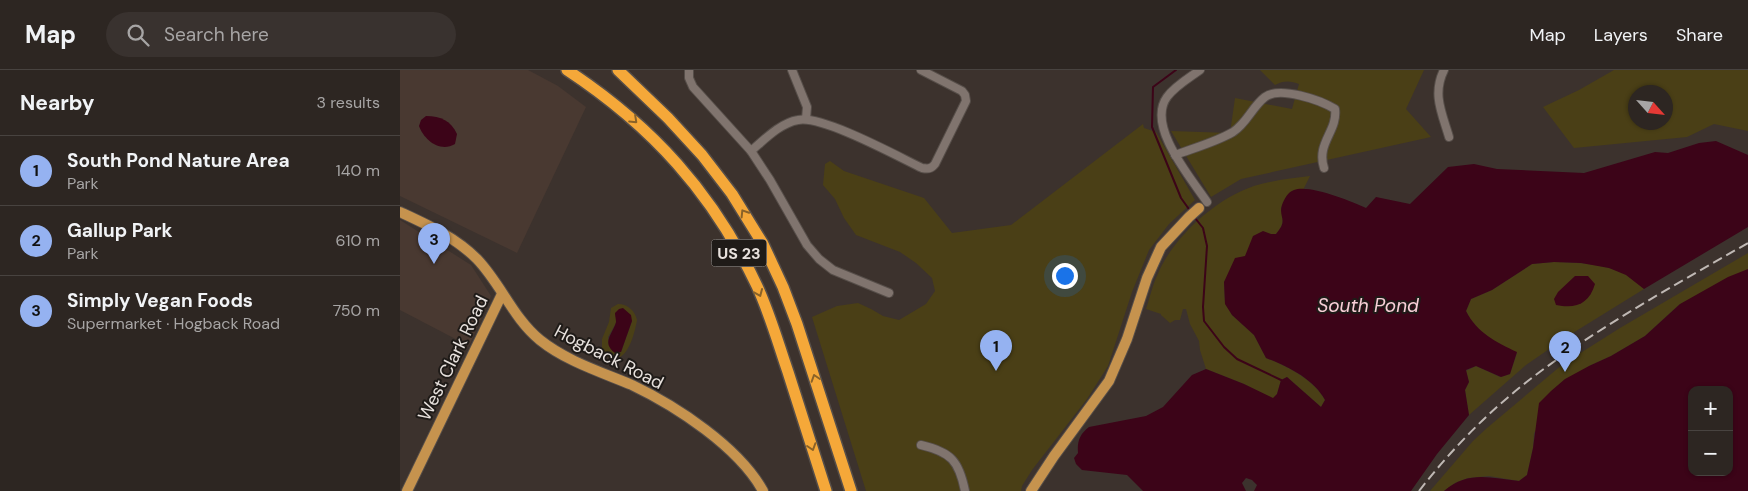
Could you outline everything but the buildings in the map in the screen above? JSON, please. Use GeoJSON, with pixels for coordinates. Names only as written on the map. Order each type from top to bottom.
{"type":"FeatureCollection","features":[{"type":"Feature","properties":{"kind":"highway"},"geometry":{"type":"LineString","coordinates":[[558,70],[619,106]]}},
{"type":"Feature","properties":{"kind":"highway","name":"US 23"},"geometry":{"type":"LineString","coordinates":[[567,70],[619,106],[658,142],[708,201],[734,241],[757,287],[772,325],[826,491]]}},
{"type":"Feature","properties":{"kind":"highway","name":"US 23"},"geometry":{"type":"LineString","coordinates":[[610,70],[633,87],[668,118],[702,155],[732,194],[763,244],[783,287],[851,491]]}},
{"type":"Feature","properties":{"kind":"highway"},"geometry":{"type":"LineString","coordinates":[[618,70],[633,87]]}},
{"type":"Feature","properties":{"kind":"main road"},"geometry":{"type":"LineString","coordinates":[[1031,491],[1109,381],[1123,348],[1154,260],[1161,247],[1203,205]]}},
{"type":"Feature","properties":{"kind":"main road","name":"Hogback Road"},"geometry":{"type":"LineString","coordinates":[[400,212],[431,226],[458,242],[478,260],[522,321],[541,341],[573,359],[642,391],[692,421],[725,446],[749,472],[763,491]]}},
{"type":"Feature","properties":{"kind":"main road","name":"West Clark Road"},"geometry":{"type":"LineString","coordinates":[[407,491],[502,294]]}},
{"type":"Feature","properties":{"kind":"street"},"geometry":{"type":"LineString","coordinates":[[689,70],[692,87],[751,151],[807,245],[819,259],[833,270],[889,293]]}},
{"type":"Feature","properties":{"kind":"street"},"geometry":{"type":"LineString","coordinates":[[792,70],[807,107],[806,119]]}},
{"type":"Feature","properties":{"kind":"street"},"geometry":{"type":"LineString","coordinates":[[751,151],[785,124],[806,119],[819,121],[834,127],[922,168],[928,169],[936,164],[966,101],[962,91],[921,70]]}},
{"type":"Feature","properties":{"kind":"street"},"geometry":{"type":"LineString","coordinates":[[1200,70],[1184,81],[1168,96],[1161,108],[1162,122],[1175,155],[1203,205]]}},
{"type":"Feature","properties":{"kind":"street"},"geometry":{"type":"LineString","coordinates":[[1444,70],[1440,78],[1437,95],[1449,137]]}},
{"type":"Feature","properties":{"kind":"street"},"geometry":{"type":"LineString","coordinates":[[1175,155],[1233,132],[1265,97],[1275,92],[1319,100],[1335,109],[1336,117],[1323,147],[1321,159],[1324,168]]}},
{"type":"Feature","properties":{"kind":"street"},"geometry":{"type":"LineString","coordinates":[[921,445],[945,453],[956,462],[961,472],[965,491]]}},
{"type":"Feature","properties":{"kind":"shaded area"},"geometry":{"type":"Polygon","coordinates":[[[400,70],[528,70],[558,86],[586,107],[517,253],[400,196],[400,70]]]}},
{"type":"Feature","properties":{"kind":"shaded area"},"geometry":{"type":"Polygon","coordinates":[[[1260,70],[1424,70],[1406,109],[1431,137],[1241,179],[1211,197],[1171,131],[1230,133],[1235,98],[1292,109],[1299,84],[1281,82],[1275,85],[1260,70]]]}},
{"type":"Feature","properties":{"kind":"shaded area"},"geometry":{"type":"Polygon","coordinates":[[[1614,70],[1748,70],[1748,131],[1714,124],[1687,137],[1574,148],[1543,107],[1579,90],[1614,70]]]}},
{"type":"Feature","properties":{"kind":"shaded area"},"geometry":{"type":"Polygon","coordinates":[[[1143,124],[1144,128],[1156,132],[1195,200],[1169,224],[1149,250],[1132,292],[1108,366],[1087,399],[1032,470],[1021,491],[866,491],[812,317],[837,306],[858,303],[883,316],[899,320],[926,304],[935,291],[932,278],[916,263],[900,252],[856,235],[844,218],[835,199],[823,185],[825,164],[830,161],[844,171],[924,198],[952,233],[1011,225],[1143,124]]]}},
{"type":"Feature","properties":{"kind":"shaded area"},"geometry":{"type":"Polygon","coordinates":[[[1310,176],[1303,190],[1294,190],[1281,208],[1283,222],[1281,228],[1276,234],[1271,234],[1245,256],[1224,282],[1225,303],[1232,315],[1254,335],[1266,358],[1283,365],[1314,386],[1325,400],[1321,407],[1287,377],[1281,380],[1277,394],[1273,399],[1244,384],[1206,369],[1199,341],[1190,324],[1186,309],[1183,309],[1180,320],[1170,323],[1161,314],[1146,309],[1164,261],[1186,232],[1199,219],[1214,207],[1245,189],[1273,181],[1310,176]]]}},
{"type":"Feature","properties":{"kind":"shaded area"},"geometry":{"type":"Polygon","coordinates":[[[400,220],[471,265],[491,296],[469,346],[400,310],[400,220]]]}},
{"type":"Feature","properties":{"kind":"shaded area"},"geometry":{"type":"Polygon","coordinates":[[[1748,253],[1748,310],[1680,304],[1645,336],[1611,356],[1589,366],[1534,433],[1527,475],[1519,481],[1489,476],[1468,478],[1455,483],[1444,491],[1430,491],[1473,441],[1563,364],[1620,328],[1748,253]]]}},
{"type":"Feature","properties":{"kind":"shaded area"},"geometry":{"type":"Polygon","coordinates":[[[1554,262],[1590,264],[1617,270],[1633,279],[1644,289],[1568,336],[1526,365],[1469,415],[1465,390],[1469,382],[1466,371],[1476,366],[1500,377],[1510,374],[1517,353],[1481,331],[1470,319],[1466,311],[1471,299],[1492,290],[1532,264],[1554,262]]]}},
{"type":"Feature","properties":{"kind":"shaded area"},"geometry":{"type":"Polygon","coordinates":[[[618,304],[625,305],[633,311],[637,320],[631,343],[623,355],[617,358],[611,358],[603,354],[602,350],[602,339],[609,322],[611,308],[618,304]],[[632,321],[616,323],[608,337],[609,346],[621,352],[632,321]]]}},
{"type":"Feature","properties":{"kind":"water"},"geometry":{"type":"Polygon","coordinates":[[[426,116],[441,118],[449,123],[457,134],[455,144],[444,147],[433,144],[419,126],[421,120],[426,116]]]}},
{"type":"Feature","properties":{"kind":"water","name":"South Pond"},"geometry":{"type":"Polygon","coordinates":[[[1716,141],[1748,155],[1748,227],[1644,289],[1626,275],[1609,268],[1581,263],[1554,262],[1532,264],[1492,290],[1471,299],[1466,311],[1470,319],[1481,331],[1517,352],[1510,374],[1501,377],[1476,366],[1466,370],[1469,382],[1465,390],[1469,415],[1437,454],[1411,491],[1254,491],[1257,485],[1252,480],[1246,478],[1242,483],[1246,491],[1143,491],[1127,475],[1082,470],[1076,464],[1074,458],[1078,453],[1080,438],[1089,427],[1146,416],[1163,407],[1192,375],[1206,369],[1273,398],[1277,394],[1281,380],[1287,377],[1321,407],[1325,400],[1320,392],[1299,374],[1266,358],[1254,335],[1232,315],[1225,304],[1224,282],[1235,258],[1245,256],[1253,236],[1263,231],[1276,234],[1283,222],[1282,205],[1286,196],[1292,191],[1309,189],[1319,191],[1366,208],[1376,197],[1410,204],[1448,167],[1474,164],[1497,169],[1584,173],[1655,152],[1668,153],[1699,143],[1716,141]]]}},
{"type":"Feature","properties":{"kind":"water"},"geometry":{"type":"Polygon","coordinates":[[[1748,269],[1748,491],[1444,491],[1453,484],[1471,478],[1489,477],[1519,481],[1527,475],[1539,403],[1565,379],[1611,356],[1645,336],[1680,304],[1728,277],[1748,269]]]}},
{"type":"Feature","properties":{"kind":"water"},"geometry":{"type":"Polygon","coordinates":[[[1575,276],[1588,276],[1595,284],[1589,296],[1576,305],[1556,305],[1554,299],[1558,292],[1575,276]]]}},
{"type":"Feature","properties":{"kind":"water"},"geometry":{"type":"Polygon","coordinates":[[[623,308],[631,315],[632,321],[621,352],[615,353],[608,342],[616,322],[615,313],[623,308]]]}},
{"type":"Feature","properties":{"kind":"waterway"},"geometry":{"type":"LineString","coordinates":[[1176,70],[1153,87],[1152,127],[1181,198],[1191,212]]}},
{"type":"Feature","properties":{"kind":"waterway"},"geometry":{"type":"LineString","coordinates":[[1195,218],[1203,228],[1207,246],[1203,307],[1204,321],[1224,347],[1237,359],[1281,380]]}},
{"type":"Feature","properties":{"kind":"railway"},"geometry":{"type":"LineString","coordinates":[[1419,491],[1446,458],[1476,427],[1507,398],[1541,371],[1617,320],[1748,243]]}},
{"type":"Feature","properties":{"kind":"place","name":"Simply Vegan Foods"},"geometry":{"type":"Point","coordinates":[434,264]}},
{"type":"Feature","properties":{"kind":"place","name":"South Pond Nature Area"},"geometry":{"type":"Point","coordinates":[996,371]}},
{"type":"Feature","properties":{"kind":"place","name":"Gallup Park"},"geometry":{"type":"Point","coordinates":[1565,372]}}]}
